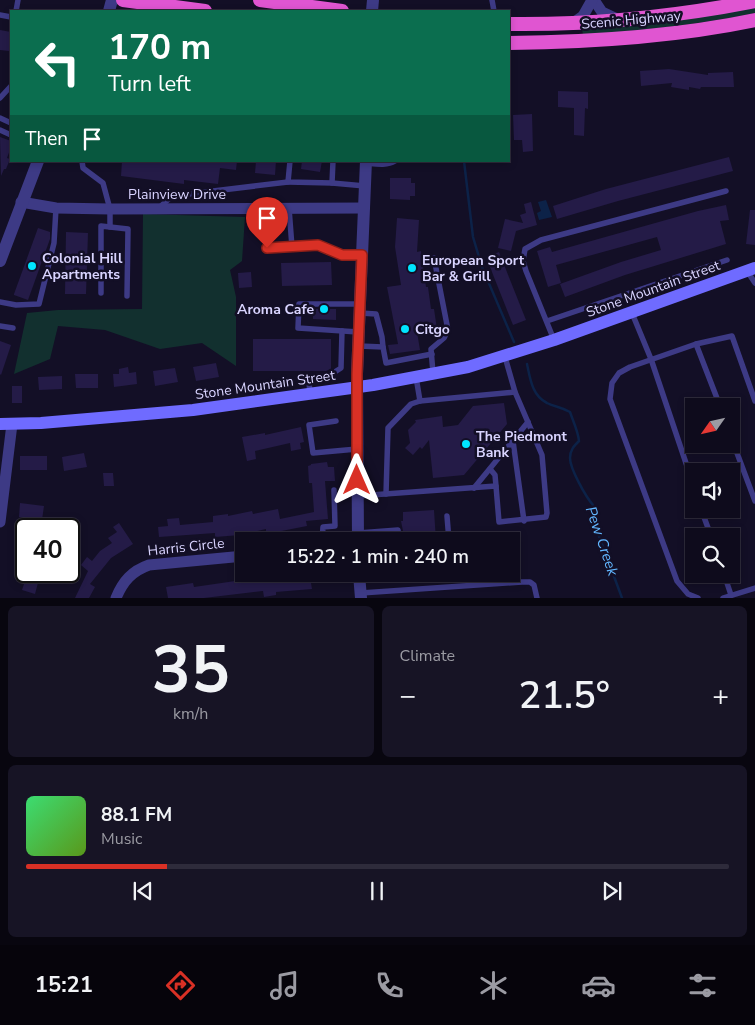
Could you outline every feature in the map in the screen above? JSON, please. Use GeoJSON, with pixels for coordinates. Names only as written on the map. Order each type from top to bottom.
{"type":"FeatureCollection","features":[{"type":"Feature","properties":{"kind":"highway"},"geometry":{"type":"LineString","coordinates":[[123,0],[168,9],[186,10]]}},
{"type":"Feature","properties":{"kind":"highway"},"geometry":{"type":"LineString","coordinates":[[260,0],[318,4],[339,10]]}},
{"type":"Feature","properties":{"kind":"highway","name":"Scenic Highway"},"geometry":{"type":"LineString","coordinates":[[510,24],[572,24],[619,20],[682,14],[755,1]]}},
{"type":"Feature","properties":{"kind":"highway","name":"Scenic Highway"},"geometry":{"type":"LineString","coordinates":[[510,43],[590,41],[640,37],[755,20]]}},
{"type":"Feature","properties":{"kind":"main road","name":"Stone Mountain Street"},"geometry":{"type":"LineString","coordinates":[[6,424],[141,415],[310,395],[468,367],[505,357],[751,269]]}},
{"type":"Feature","properties":{"kind":"street"},"geometry":{"type":"LineString","coordinates":[[572,24],[584,16],[593,0],[602,12],[619,20]]}},
{"type":"Feature","properties":{"kind":"street"},"geometry":{"type":"LineString","coordinates":[[0,261],[38,162]]}},
{"type":"Feature","properties":{"kind":"street"},"geometry":{"type":"LineString","coordinates":[[358,532],[357,388],[366,162]]}},
{"type":"Feature","properties":{"kind":"street","name":"Plainview Drive"},"geometry":{"type":"LineString","coordinates":[[21,202],[56,208],[110,209],[364,208]]}},
{"type":"Feature","properties":{"kind":"street"},"geometry":{"type":"LineString","coordinates":[[0,522],[6,424]]}},
{"type":"Feature","properties":{"kind":"street","name":"Harris Circle"},"geometry":{"type":"LineString","coordinates":[[116,598],[120,588],[132,574],[149,565],[235,557]]}},
{"type":"Feature","properties":{"kind":"street"},"geometry":{"type":"LineString","coordinates":[[360,582],[361,595]]}},
{"type":"Feature","properties":{"kind":"lane"},"geometry":{"type":"LineString","coordinates":[[0,98],[10,87]]}},
{"type":"Feature","properties":{"kind":"lane"},"geometry":{"type":"LineString","coordinates":[[82,162],[82,168],[103,183],[110,209],[110,227]]}},
{"type":"Feature","properties":{"kind":"lane"},"geometry":{"type":"LineString","coordinates":[[288,182],[290,162]]}},
{"type":"Feature","properties":{"kind":"lane"},"geometry":{"type":"LineString","coordinates":[[332,183],[334,162]]}},
{"type":"Feature","properties":{"kind":"lane"},"geometry":{"type":"LineString","coordinates":[[366,162],[383,165],[392,162]]}},
{"type":"Feature","properties":{"kind":"lane"},"geometry":{"type":"LineString","coordinates":[[157,209],[172,196],[288,182],[365,186]]}},
{"type":"Feature","properties":{"kind":"lane"},"geometry":{"type":"LineString","coordinates":[[554,340],[523,261],[525,249],[530,245],[550,238],[726,191]]}},
{"type":"Feature","properties":{"kind":"lane"},"geometry":{"type":"LineString","coordinates":[[0,302],[16,305],[39,304],[54,243],[56,208]]}},
{"type":"Feature","properties":{"kind":"lane"},"geometry":{"type":"LineString","coordinates":[[289,208],[292,247]]}},
{"type":"Feature","properties":{"kind":"lane"},"geometry":{"type":"LineString","coordinates":[[101,293],[101,226],[128,228],[127,296]]}},
{"type":"Feature","properties":{"kind":"lane"},"geometry":{"type":"LineString","coordinates":[[267,248],[318,245],[342,255],[362,255]]}},
{"type":"Feature","properties":{"kind":"lane"},"geometry":{"type":"LineString","coordinates":[[433,374],[431,349],[444,338],[448,330],[434,258]]}},
{"type":"Feature","properties":{"kind":"lane"},"geometry":{"type":"LineString","coordinates":[[547,321],[727,260]]}},
{"type":"Feature","properties":{"kind":"lane"},"geometry":{"type":"LineString","coordinates":[[751,269],[755,283]]}},
{"type":"Feature","properties":{"kind":"lane"},"geometry":{"type":"LineString","coordinates":[[359,332],[298,328],[299,304],[360,308],[376,314],[386,362],[432,354]]}},
{"type":"Feature","properties":{"kind":"lane"},"geometry":{"type":"LineString","coordinates":[[632,313],[651,359],[686,463]]}},
{"type":"Feature","properties":{"kind":"lane"},"geometry":{"type":"LineString","coordinates":[[0,326],[13,328]]}},
{"type":"Feature","properties":{"kind":"lane"},"geometry":{"type":"LineString","coordinates":[[310,395],[309,380],[312,377],[330,375],[341,368],[342,331]]}},
{"type":"Feature","properties":{"kind":"lane"},"geometry":{"type":"LineString","coordinates":[[698,598],[688,594],[677,580],[610,399],[612,383],[619,373],[630,367],[696,344],[732,336],[755,401]]}},
{"type":"Feature","properties":{"kind":"lane"},"geometry":{"type":"LineString","coordinates":[[696,344],[717,398]]}},
{"type":"Feature","properties":{"kind":"lane"},"geometry":{"type":"LineString","coordinates":[[358,346],[383,347]]}},
{"type":"Feature","properties":{"kind":"lane"},"geometry":{"type":"LineString","coordinates":[[490,469],[495,475],[499,522],[524,521],[546,517],[542,454],[516,392],[505,357]]}},
{"type":"Feature","properties":{"kind":"lane"},"geometry":{"type":"LineString","coordinates":[[416,377],[420,401]]}},
{"type":"Feature","properties":{"kind":"lane"},"geometry":{"type":"LineString","coordinates":[[386,494],[388,428],[411,404],[420,401],[516,392]]}},
{"type":"Feature","properties":{"kind":"lane"},"geometry":{"type":"LineString","coordinates":[[336,422],[309,425],[313,453],[357,449]]}},
{"type":"Feature","properties":{"kind":"lane"},"geometry":{"type":"LineString","coordinates":[[474,488],[528,422]]}},
{"type":"Feature","properties":{"kind":"lane"},"geometry":{"type":"LineString","coordinates":[[513,441],[524,521]]}},
{"type":"Feature","properties":{"kind":"lane"},"geometry":{"type":"LineString","coordinates":[[737,453],[755,501]]}},
{"type":"Feature","properties":{"kind":"lane"},"geometry":{"type":"LineString","coordinates":[[357,496],[496,486]]}},
{"type":"Feature","properties":{"kind":"lane"},"geometry":{"type":"LineString","coordinates":[[323,532],[323,527],[335,526],[334,490]]}},
{"type":"Feature","properties":{"kind":"lane"},"geometry":{"type":"LineString","coordinates":[[447,516],[448,532]]}},
{"type":"Feature","properties":{"kind":"lane"},"geometry":{"type":"LineString","coordinates":[[387,532],[398,530],[398,532]]}},
{"type":"Feature","properties":{"kind":"lane"},"geometry":{"type":"LineString","coordinates":[[361,595],[392,591],[530,582],[534,584],[537,598]]}},
{"type":"Feature","properties":{"kind":"lane"},"geometry":{"type":"LineString","coordinates":[[727,583],[731,595]]}},
{"type":"Feature","properties":{"kind":"lane"},"geometry":{"type":"LineString","coordinates":[[723,598],[755,588]]}},
{"type":"Feature","properties":{"kind":"green space"},"geometry":{"type":"Polygon","coordinates":[[[755,8],[755,13],[669,27],[583,35],[582,29],[755,8]]]}},
{"type":"Feature","properties":{"kind":"green space"},"geometry":{"type":"Polygon","coordinates":[[[143,214],[245,217],[242,261],[230,270],[236,297],[236,366],[202,343],[160,349],[105,330],[58,326],[50,359],[14,374],[27,313],[58,310],[142,309],[143,214]]]}},
{"type":"Feature","properties":{"kind":"water"},"geometry":{"type":"Polygon","coordinates":[[[546,200],[552,217],[539,220],[537,213],[541,211],[538,202],[546,200]]]}},
{"type":"Feature","properties":{"kind":"building"},"geometry":{"type":"Polygon","coordinates":[[[0,30],[10,32],[9,51],[0,50],[0,30]]]}},
{"type":"Feature","properties":{"kind":"building"},"geometry":{"type":"Polygon","coordinates":[[[669,69],[708,75],[708,73],[733,72],[734,87],[701,87],[700,89],[689,87],[689,90],[671,87],[672,83],[641,86],[640,71],[669,69]]]}},
{"type":"Feature","properties":{"kind":"building"},"geometry":{"type":"Polygon","coordinates":[[[558,91],[588,92],[588,109],[585,108],[584,136],[574,135],[574,108],[558,107],[558,91]]]}},
{"type":"Feature","properties":{"kind":"building"},"geometry":{"type":"Polygon","coordinates":[[[532,114],[533,151],[523,152],[522,140],[514,140],[513,115],[532,114]]]}},
{"type":"Feature","properties":{"kind":"building"},"geometry":{"type":"Polygon","coordinates":[[[0,137],[10,141],[10,150],[7,158],[10,159],[1,176],[0,137]]]}},
{"type":"Feature","properties":{"kind":"building"},"geometry":{"type":"Polygon","coordinates":[[[729,157],[733,171],[557,219],[553,206],[606,189],[729,157]]]}},
{"type":"Feature","properties":{"kind":"building"},"geometry":{"type":"Polygon","coordinates":[[[122,162],[237,162],[236,170],[220,168],[218,184],[184,180],[184,184],[121,176],[122,162]]]}},
{"type":"Feature","properties":{"kind":"building"},"geometry":{"type":"Polygon","coordinates":[[[256,162],[276,162],[275,175],[255,173],[256,162]]]}},
{"type":"Feature","properties":{"kind":"building"},"geometry":{"type":"Polygon","coordinates":[[[302,162],[322,162],[320,172],[301,169],[302,162]]]}},
{"type":"Feature","properties":{"kind":"building"},"geometry":{"type":"Polygon","coordinates":[[[390,178],[411,178],[411,183],[415,183],[415,196],[410,196],[410,200],[390,199],[390,178]]]}},
{"type":"Feature","properties":{"kind":"building"},"geometry":{"type":"Polygon","coordinates":[[[531,202],[537,225],[516,231],[511,251],[498,248],[505,219],[523,223],[520,215],[526,213],[524,204],[531,202]]]}},
{"type":"Feature","properties":{"kind":"building"},"geometry":{"type":"Polygon","coordinates":[[[726,205],[729,220],[720,221],[726,244],[625,275],[565,297],[560,284],[661,250],[657,237],[556,265],[561,283],[548,287],[537,251],[550,247],[552,252],[698,211],[726,205]]]}},
{"type":"Feature","properties":{"kind":"building"},"geometry":{"type":"Polygon","coordinates":[[[750,210],[755,210],[755,245],[746,244],[750,210]]]}},
{"type":"Feature","properties":{"kind":"building"},"geometry":{"type":"Polygon","coordinates":[[[397,218],[419,220],[417,252],[421,251],[426,287],[428,287],[431,309],[434,309],[437,329],[417,332],[420,350],[390,354],[388,345],[398,344],[387,287],[401,285],[395,247],[397,218]]]}},
{"type":"Feature","properties":{"kind":"building","name":"Colonial Hill Apartments"},"geometry":{"type":"Polygon","coordinates":[[[38,228],[50,232],[50,239],[28,300],[14,294],[38,228]]]}},
{"type":"Feature","properties":{"kind":"building"},"geometry":{"type":"Polygon","coordinates":[[[66,232],[88,233],[86,294],[65,294],[66,232]]]}},
{"type":"Feature","properties":{"kind":"building"},"geometry":{"type":"Polygon","coordinates":[[[499,252],[526,320],[513,325],[486,257],[499,252]]]}},
{"type":"Feature","properties":{"kind":"building"},"geometry":{"type":"Polygon","coordinates":[[[331,262],[332,285],[282,286],[281,263],[331,262]]]}},
{"type":"Feature","properties":{"kind":"building"},"geometry":{"type":"Polygon","coordinates":[[[251,272],[252,287],[239,288],[238,273],[251,272]]]}},
{"type":"Feature","properties":{"kind":"building","name":"Aroma Cafe"},"geometry":{"type":"Polygon","coordinates":[[[313,309],[336,309],[336,320],[313,319],[313,309]]]}},
{"type":"Feature","properties":{"kind":"building"},"geometry":{"type":"Polygon","coordinates":[[[253,339],[331,339],[331,369],[326,371],[253,371],[253,339]]]}},
{"type":"Feature","properties":{"kind":"building"},"geometry":{"type":"Polygon","coordinates":[[[0,341],[11,345],[1,375],[0,374],[0,341]]]}},
{"type":"Feature","properties":{"kind":"building"},"geometry":{"type":"Polygon","coordinates":[[[216,363],[219,377],[196,381],[193,367],[216,363]]]}},
{"type":"Feature","properties":{"kind":"building"},"geometry":{"type":"Polygon","coordinates":[[[128,367],[129,373],[136,372],[137,384],[114,387],[113,374],[119,374],[119,369],[128,367]]]}},
{"type":"Feature","properties":{"kind":"building"},"geometry":{"type":"Polygon","coordinates":[[[175,368],[178,382],[155,386],[153,371],[175,368]]]}},
{"type":"Feature","properties":{"kind":"building"},"geometry":{"type":"Polygon","coordinates":[[[75,374],[98,374],[98,388],[76,388],[75,374]]]}},
{"type":"Feature","properties":{"kind":"building"},"geometry":{"type":"Polygon","coordinates":[[[62,376],[62,389],[39,390],[38,377],[62,376]]]}},
{"type":"Feature","properties":{"kind":"building"},"geometry":{"type":"Polygon","coordinates":[[[12,386],[22,386],[22,403],[12,403],[12,386]]]}},
{"type":"Feature","properties":{"kind":"building","name":"The Piedmont Bank"},"geometry":{"type":"Polygon","coordinates":[[[504,403],[507,424],[464,475],[433,478],[429,440],[422,449],[420,447],[413,455],[405,448],[410,443],[408,430],[416,422],[415,420],[442,416],[443,427],[458,425],[473,406],[504,403]]]}},
{"type":"Feature","properties":{"kind":"building"},"geometry":{"type":"Polygon","coordinates":[[[301,427],[304,442],[300,443],[301,449],[291,451],[290,443],[255,451],[256,459],[247,461],[242,437],[265,433],[265,435],[301,427]]]}},
{"type":"Feature","properties":{"kind":"building"},"geometry":{"type":"Polygon","coordinates":[[[84,453],[87,467],[64,471],[62,457],[84,453]]]}},
{"type":"Feature","properties":{"kind":"building"},"geometry":{"type":"Polygon","coordinates":[[[20,456],[47,456],[47,470],[20,470],[20,456]]]}},
{"type":"Feature","properties":{"kind":"building"},"geometry":{"type":"Polygon","coordinates":[[[327,462],[328,467],[334,467],[335,481],[325,481],[328,519],[306,521],[307,526],[276,532],[266,532],[266,529],[253,532],[235,532],[235,535],[215,537],[215,533],[159,537],[158,527],[168,526],[167,519],[179,518],[180,525],[213,522],[213,516],[228,514],[228,516],[252,511],[253,514],[278,509],[280,519],[314,512],[312,483],[309,483],[308,466],[327,462]]]}},
{"type":"Feature","properties":{"kind":"building"},"geometry":{"type":"Polygon","coordinates":[[[103,473],[113,473],[114,486],[104,486],[103,473]]]}},
{"type":"Feature","properties":{"kind":"building"},"geometry":{"type":"Polygon","coordinates":[[[20,503],[44,506],[42,518],[19,517],[20,503]]]}},
{"type":"Feature","properties":{"kind":"building"},"geometry":{"type":"Polygon","coordinates":[[[434,510],[435,532],[403,532],[401,521],[403,521],[403,512],[434,510]]]}},
{"type":"Feature","properties":{"kind":"building"},"geometry":{"type":"Polygon","coordinates":[[[119,523],[133,544],[111,558],[90,584],[95,587],[89,598],[75,598],[88,571],[81,565],[87,557],[92,561],[100,551],[112,543],[108,538],[117,532],[113,527],[119,523]]]}},
{"type":"Feature","properties":{"kind":"building"},"geometry":{"type":"Polygon","coordinates":[[[235,581],[257,583],[311,582],[312,589],[276,592],[276,595],[264,597],[263,591],[204,598],[168,598],[166,587],[193,583],[194,587],[235,581]]]}},
{"type":"Feature","properties":{"kind":"building"},"geometry":{"type":"Polygon","coordinates":[[[24,583],[38,583],[35,594],[22,590],[24,583]]]}},
{"type":"Feature","properties":{"kind":"waterway","name":"Pew Creek"},"geometry":{"type":"LineString","coordinates":[[464,162],[473,237],[482,267],[514,342]]}},
{"type":"Feature","properties":{"kind":"waterway","name":"Pew Creek"},"geometry":{"type":"LineString","coordinates":[[527,364],[532,386],[538,396],[547,403],[570,412],[579,441],[574,446],[570,455],[571,463],[579,483],[593,505],[592,517],[622,598]]}},
{"type":"Feature","properties":{"kind":"place","name":"Colonial Hill Apartments"},"geometry":{"type":"Point","coordinates":[32,266]}},
{"type":"Feature","properties":{"kind":"place","name":"European Sport Bar & Grill"},"geometry":{"type":"Point","coordinates":[412,268]}},
{"type":"Feature","properties":{"kind":"place","name":"Aroma Cafe"},"geometry":{"type":"Point","coordinates":[324,309]}},
{"type":"Feature","properties":{"kind":"place","name":"Citgo"},"geometry":{"type":"Point","coordinates":[405,329]}},
{"type":"Feature","properties":{"kind":"place","name":"The Piedmont Bank"},"geometry":{"type":"Point","coordinates":[466,444]}},
{"type":"Feature","properties":{"kind":"route"},"geometry":{"type":"LineString","coordinates":[[267,248],[318,245],[342,255],[362,255],[357,374],[357,480]]}}]}
